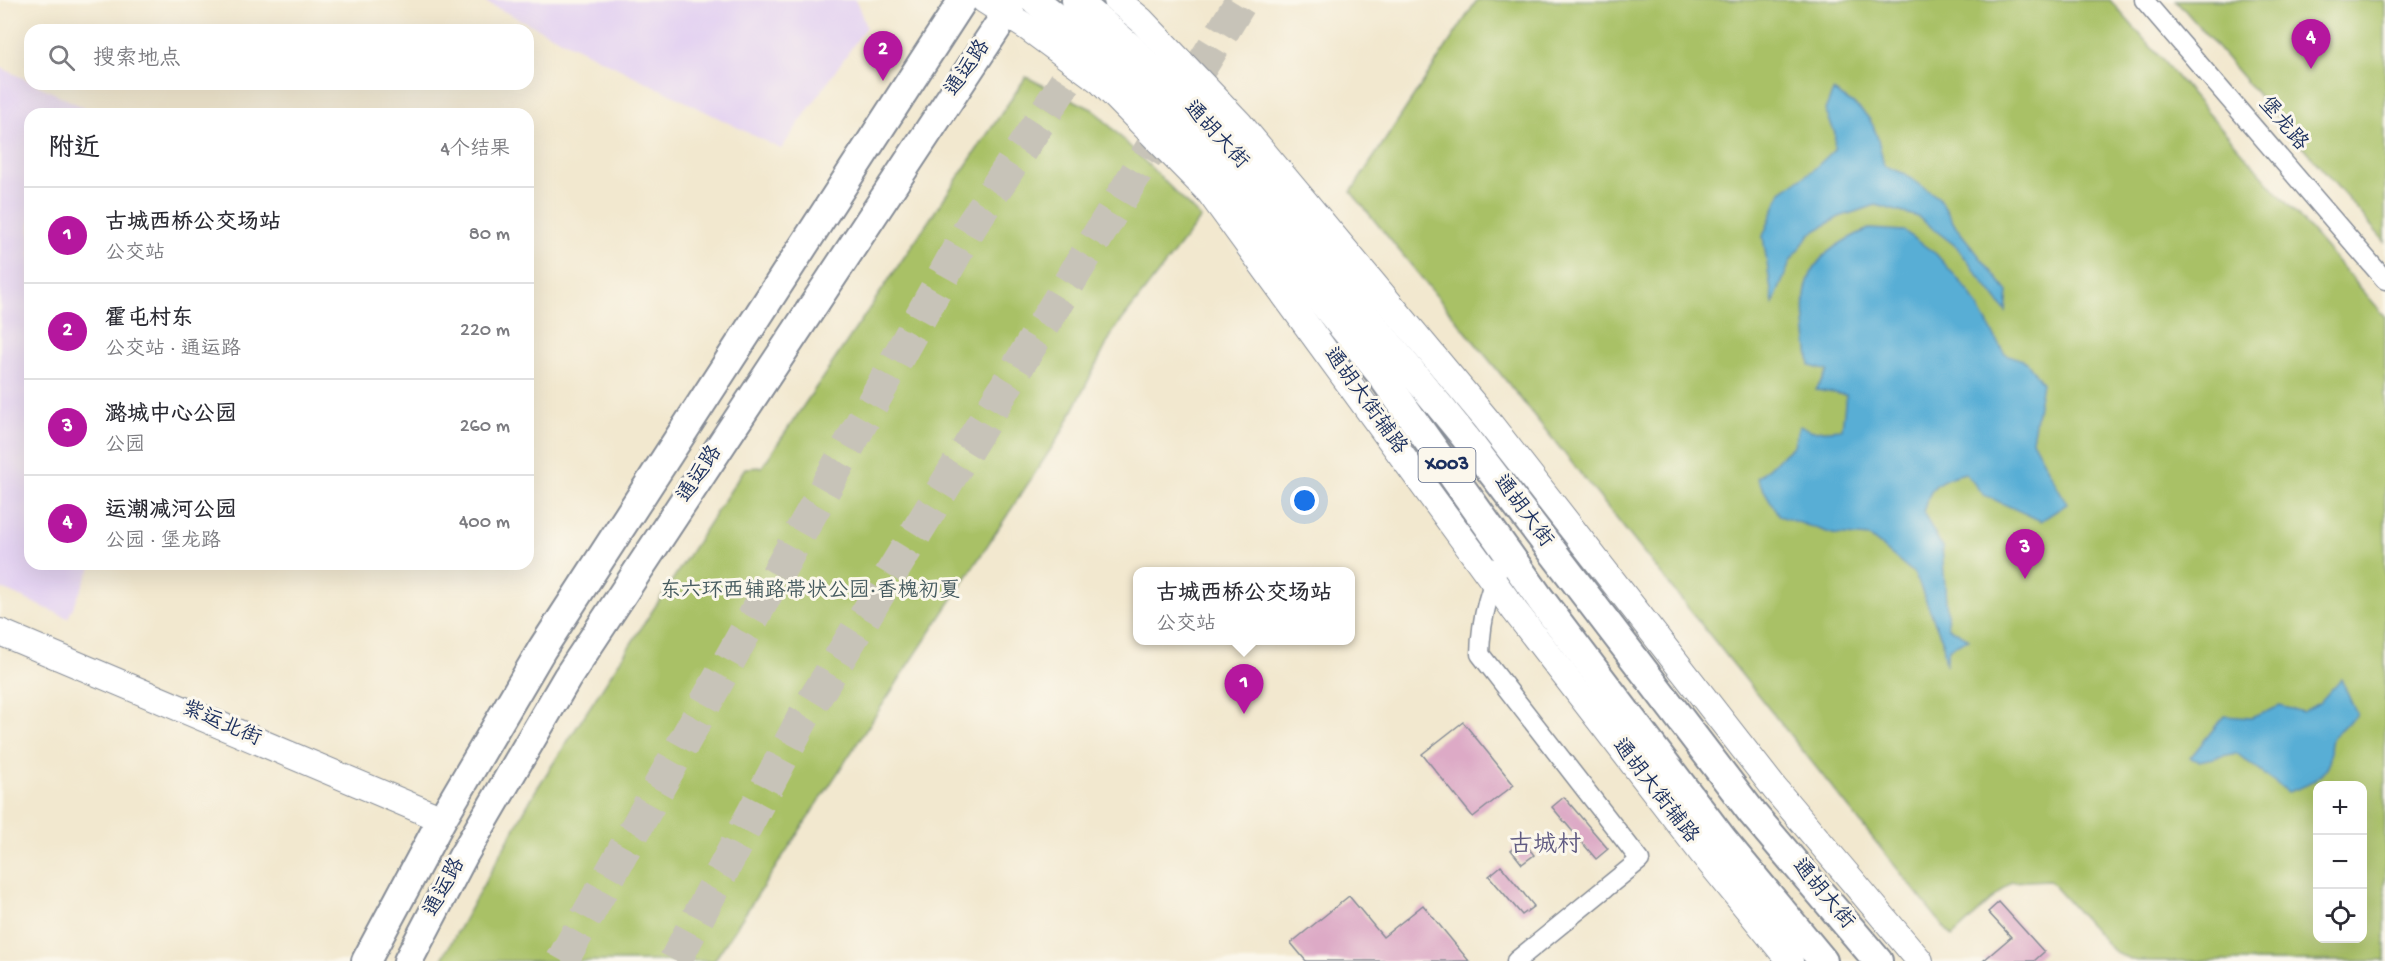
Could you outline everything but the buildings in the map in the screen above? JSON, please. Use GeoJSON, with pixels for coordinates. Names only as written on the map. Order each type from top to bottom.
{"type":"FeatureCollection","features":[{"type":"Feature","properties":{"kind":"main road","name":"通运路"},"geometry":{"type":"LineString","coordinates":[[366,961],[442,819],[542,649],[963,0]]}},
{"type":"Feature","properties":{"kind":"main road","name":"通胡大街"},"geometry":{"type":"LineString","coordinates":[[1035,0],[1119,68],[1216,171],[1379,372],[1507,551],[1723,840],[1823,961]]}},
{"type":"Feature","properties":{"kind":"main road","name":"通胡大街"},"geometry":{"type":"LineString","coordinates":[[1076,0],[1130,47],[1231,151],[1465,437],[1753,814],[1878,961]]}},
{"type":"Feature","properties":{"kind":"main road","name":"通运路"},"geometry":{"type":"LineString","coordinates":[[408,961],[463,856],[567,678],[1001,5]]}},
{"type":"Feature","properties":{"kind":"street"},"geometry":{"type":"LineString","coordinates":[[1117,0],[1141,20],[1240,124],[1487,420],[1775,789],[1920,961]]}},
{"type":"Feature","properties":{"kind":"street","name":"堡龙路"},"geometry":{"type":"LineString","coordinates":[[2144,0],[2385,280]]}},
{"type":"Feature","properties":{"kind":"street","name":"通胡大街辅路"},"geometry":{"type":"LineString","coordinates":[[1001,5],[1100,81],[1210,193],[1492,580],[1702,853],[1790,961]]}},
{"type":"Feature","properties":{"kind":"street"},"geometry":{"type":"LineString","coordinates":[[1507,551],[1492,580],[1481,620],[1480,654],[1640,860],[1515,961]]}},
{"type":"Feature","properties":{"kind":"street","name":"紫运北街"},"geometry":{"type":"LineString","coordinates":[[0,632],[442,819]]}},
{"type":"Feature","properties":{"kind":"shaded area"},"geometry":{"type":"Polygon","coordinates":[[[481,0],[856,0],[866,27],[781,149],[534,26],[534,24],[529,24],[481,0]]]}},
{"type":"Feature","properties":{"kind":"shaded area"},"geometry":{"type":"Polygon","coordinates":[[[0,67],[24,79],[24,90],[47,90],[85,108],[24,108],[24,570],[90,570],[68,618],[0,588],[0,67]]]}},
{"type":"Feature","properties":{"kind":"green space"},"geometry":{"type":"Polygon","coordinates":[[[1477,0],[2110,0],[2385,316],[2385,961],[2136,961],[2115,953],[2049,880],[2011,882],[1952,937],[1499,372],[1351,192],[1477,0]]]}},
{"type":"Feature","properties":{"kind":"green space"},"geometry":{"type":"Polygon","coordinates":[[[2176,0],[2385,0],[2385,242],[2176,0]]]}},
{"type":"Feature","properties":{"kind":"green space","name":"东六环西辅路带状公园·香槐初夏"},"geometry":{"type":"Polygon","coordinates":[[[1026,77],[1094,110],[1201,218],[1113,332],[1062,432],[714,961],[441,961],[536,790],[745,468],[762,467],[1026,77]]]}},
{"type":"Feature","properties":{"kind":"water"},"geometry":{"type":"Polygon","coordinates":[[[1833,91],[1857,107],[1870,121],[1878,138],[1884,166],[1903,173],[1939,198],[1956,227],[2008,292],[2006,312],[1957,247],[1918,217],[1876,205],[1839,217],[1810,234],[1791,260],[1773,304],[1763,236],[1781,192],[1813,170],[1834,150],[1835,133],[1825,110],[1833,91]]]}},
{"type":"Feature","properties":{"kind":"water"},"geometry":{"type":"Polygon","coordinates":[[[1869,229],[1904,231],[1936,254],[1970,293],[2004,353],[2027,362],[2042,383],[2032,440],[2067,504],[2041,521],[1984,495],[1965,473],[1948,478],[1932,489],[1923,512],[1942,547],[1948,627],[1969,639],[1949,648],[1946,666],[1943,642],[1915,574],[1870,537],[1833,534],[1779,516],[1757,478],[1794,445],[1799,426],[1813,431],[1842,429],[1846,395],[1816,390],[1828,371],[1810,366],[1805,300],[1808,282],[1815,267],[1826,254],[1844,241],[1869,229]]]}},
{"type":"Feature","properties":{"kind":"water"},"geometry":{"type":"Polygon","coordinates":[[[2341,679],[2357,715],[2333,738],[2330,759],[2322,774],[2306,785],[2288,792],[2236,753],[2199,761],[2190,758],[2224,716],[2251,718],[2280,706],[2303,712],[2319,703],[2341,679]]]}},
{"type":"Feature","properties":{"kind":"tunnel"},"geometry":{"type":"LineString","coordinates":[[675,961],[804,716],[1242,0]]}},
{"type":"Feature","properties":{"kind":"tunnel"},"geometry":{"type":"LineString","coordinates":[[562,961],[971,226],[1095,37]]}},
{"type":"Feature","properties":{"kind":"place","name":"运潮减河公园"},"geometry":{"type":"Point","coordinates":[2311,69]}},
{"type":"Feature","properties":{"kind":"place","name":"霍屯村东"},"geometry":{"type":"Point","coordinates":[883,81]}},
{"type":"Feature","properties":{"kind":"place","name":"潞城中心公园"},"geometry":{"type":"Point","coordinates":[2025,579]}},
{"type":"Feature","properties":{"kind":"place","name":"古城西桥公交场站"},"geometry":{"type":"Point","coordinates":[1244,714]}},
{"type":"Feature","properties":{"kind":"district","name":"古城村"},"geometry":{"type":"Point","coordinates":[1545,846]}}]}
